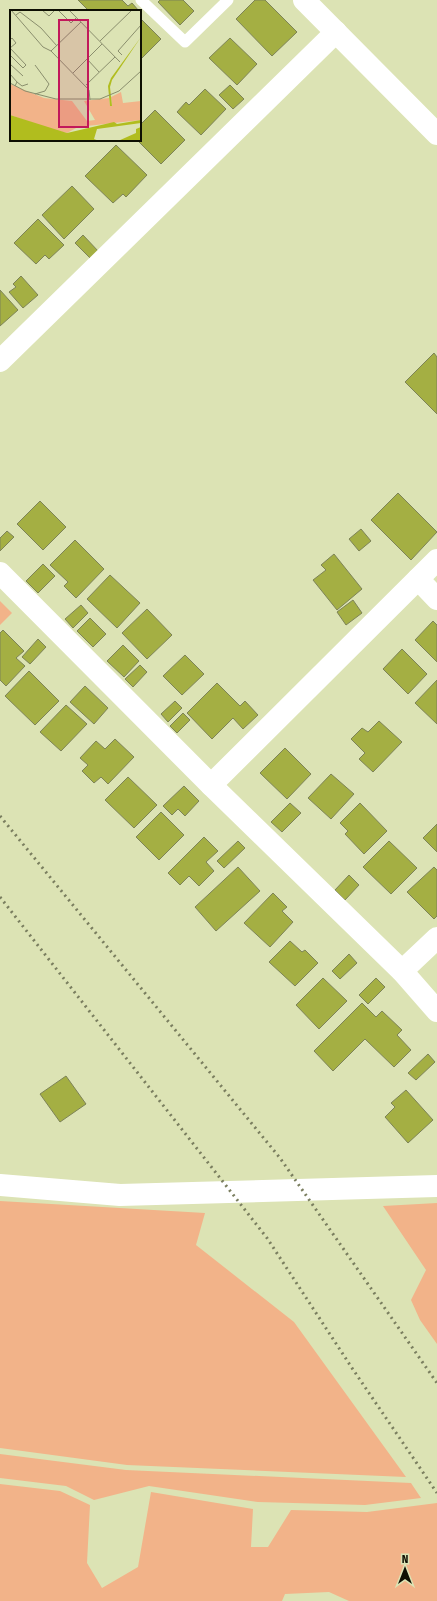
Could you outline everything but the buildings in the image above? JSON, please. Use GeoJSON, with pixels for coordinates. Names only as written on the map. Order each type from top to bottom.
{"type":"FeatureCollection","features":[{"type":"Feature","properties":{"kind":"street"},"geometry":{"type":"LineString","coordinates":[[304,0],[437,134]]}},
{"type":"Feature","properties":{"kind":"street"},"geometry":{"type":"LineString","coordinates":[[0,361],[336,32]]}},
{"type":"Feature","properties":{"kind":"street"},"geometry":{"type":"LineString","coordinates":[[211,785],[437,560]]}},
{"type":"Feature","properties":{"kind":"street"},"geometry":{"type":"LineString","coordinates":[[0,573],[211,785],[402,970],[437,1011]]}},
{"type":"Feature","properties":{"kind":"street"},"geometry":{"type":"LineString","coordinates":[[418,579],[437,599]]}},
{"type":"Feature","properties":{"kind":"street"},"geometry":{"type":"LineString","coordinates":[[402,970],[437,938]]}},
{"type":"Feature","properties":{"kind":"street"},"geometry":{"type":"LineString","coordinates":[[0,1185],[120,1195],[437,1186]]}},
{"type":"Feature","properties":{"kind":"lane"},"geometry":{"type":"LineString","coordinates":[[141,0],[185,42],[228,0]]}},
{"type":"Feature","properties":{"kind":"shaded area"},"geometry":{"type":"Polygon","coordinates":[[[0,601],[12,613],[0,625],[0,601]]]}},
{"type":"Feature","properties":{"kind":"shaded area"},"geometry":{"type":"Polygon","coordinates":[[[0,1201],[205,1213],[196,1245],[294,1322],[406,1477],[127,1465],[0,1448],[0,1201]]]}},
{"type":"Feature","properties":{"kind":"shaded area"},"geometry":{"type":"Polygon","coordinates":[[[437,1203],[437,1344],[420,1320],[411,1300],[426,1270],[383,1206],[437,1203]]]}},
{"type":"Feature","properties":{"kind":"shaded area"},"geometry":{"type":"Polygon","coordinates":[[[0,1454],[126,1470],[411,1483],[421,1498],[365,1505],[258,1502],[149,1486],[94,1500],[66,1486],[0,1478],[0,1454]]]}},
{"type":"Feature","properties":{"kind":"shaded area"},"geometry":{"type":"Polygon","coordinates":[[[0,1484],[60,1491],[90,1505],[87,1563],[102,1588],[138,1567],[151,1492],[253,1509],[251,1547],[268,1547],[291,1510],[367,1512],[437,1503],[437,1601],[349,1601],[329,1592],[285,1594],[282,1601],[0,1601],[0,1484]]]}},
{"type":"Feature","properties":{"kind":"railway"},"geometry":{"type":"LineString","coordinates":[[0,816],[280,1158],[437,1383]]}},
{"type":"Feature","properties":{"kind":"railway"},"geometry":{"type":"LineString","coordinates":[[0,897],[267,1238],[352,1368],[437,1493]]}}]}
